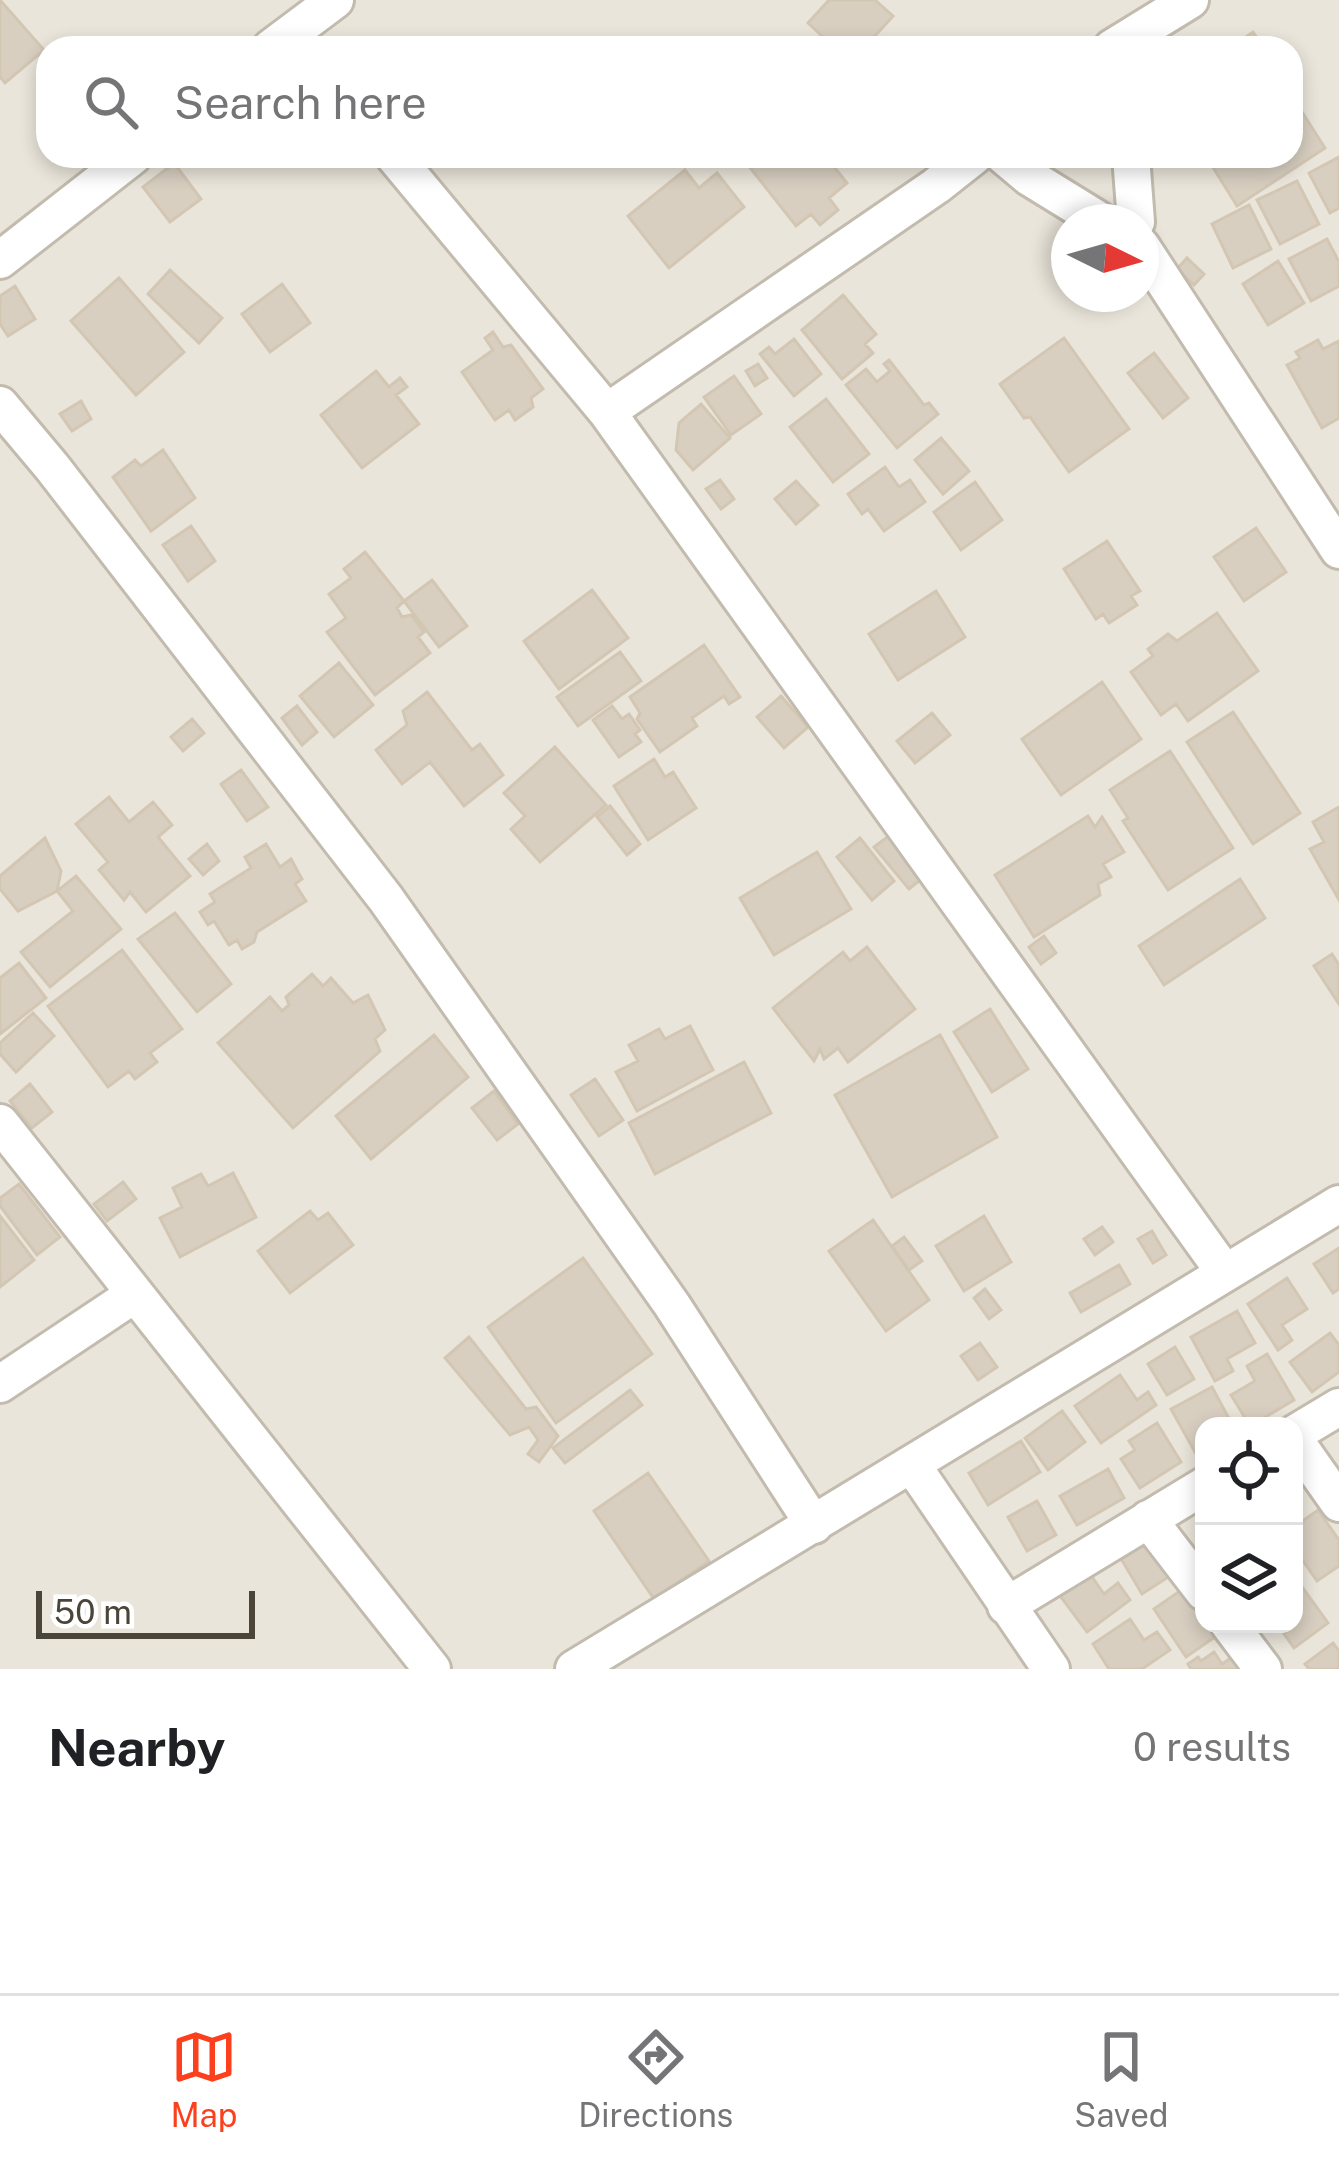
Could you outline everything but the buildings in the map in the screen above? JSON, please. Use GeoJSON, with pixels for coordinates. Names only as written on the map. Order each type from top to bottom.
{"type":"FeatureCollection","features":[{"type":"Feature","properties":{"kind":"street"},"geometry":{"type":"LineString","coordinates":[[295,36],[334,0]]}},
{"type":"Feature","properties":{"kind":"street"},"geometry":{"type":"LineString","coordinates":[[1134,36],[1190,0]]}},
{"type":"Feature","properties":{"kind":"street"},"geometry":{"type":"LineString","coordinates":[[0,260],[118,168]]}},
{"type":"Feature","properties":{"kind":"street"},"geometry":{"type":"LineString","coordinates":[[404,168],[608,412],[1225,1273]]}},
{"type":"Feature","properties":{"kind":"street"},"geometry":{"type":"LineString","coordinates":[[608,412],[957,168]]}},
{"type":"Feature","properties":{"kind":"street"},"geometry":{"type":"LineString","coordinates":[[1018,168],[1073,204]]}},
{"type":"Feature","properties":{"kind":"street"},"geometry":{"type":"LineString","coordinates":[[1133,168],[1135,204]]}},
{"type":"Feature","properties":{"kind":"street"},"geometry":{"type":"LineString","coordinates":[[1159,274],[1339,550]]}},
{"type":"Feature","properties":{"kind":"street"},"geometry":{"type":"LineString","coordinates":[[0,405],[386,899],[672,1305],[814,1526]]}},
{"type":"Feature","properties":{"kind":"street"},"geometry":{"type":"LineString","coordinates":[[0,1123],[432,1669]]}},
{"type":"Feature","properties":{"kind":"street"},"geometry":{"type":"LineString","coordinates":[[574,1669],[1339,1204]]}},
{"type":"Feature","properties":{"kind":"street"},"geometry":{"type":"LineString","coordinates":[[0,1384],[135,1294]]}},
{"type":"Feature","properties":{"kind":"street"},"geometry":{"type":"LineString","coordinates":[[1303,1431],[1339,1407]]}},
{"type":"Feature","properties":{"kind":"street"},"geometry":{"type":"LineString","coordinates":[[1303,1450],[1339,1503]]}},
{"type":"Feature","properties":{"kind":"street"},"geometry":{"type":"LineString","coordinates":[[912,1465],[1051,1669]]}},
{"type":"Feature","properties":{"kind":"street"},"geometry":{"type":"LineString","coordinates":[[1006,1606],[1195,1491]]}},
{"type":"Feature","properties":{"kind":"street"},"geometry":{"type":"LineString","coordinates":[[1148,1519],[1195,1580]]}},
{"type":"Feature","properties":{"kind":"street"},"geometry":{"type":"LineString","coordinates":[[1235,1633],[1263,1669]]}},
{"type":"Feature","properties":{"kind":"shaded area"},"geometry":{"type":"Polygon","coordinates":[[[0,0],[1339,0],[1339,1669],[0,1669],[0,0]]]}}]}
